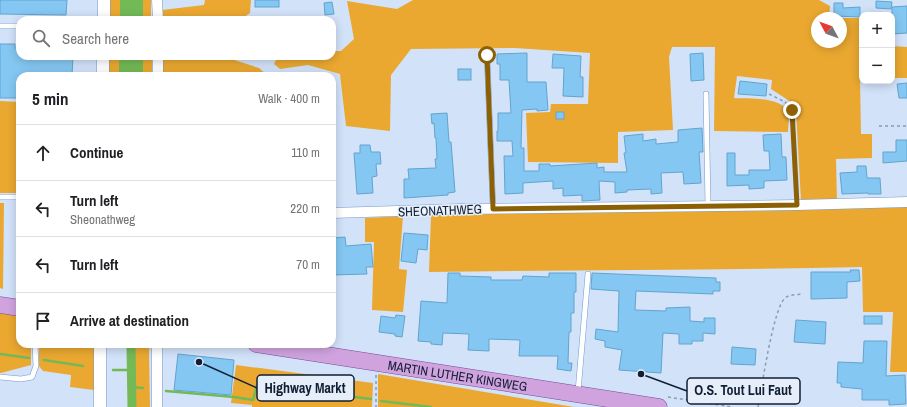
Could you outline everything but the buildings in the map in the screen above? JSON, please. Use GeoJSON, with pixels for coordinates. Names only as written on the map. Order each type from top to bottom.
{"type":"FeatureCollection","features":[{"type":"Feature","properties":{"kind":"main road"},"geometry":{"type":"LineString","coordinates":[[0,305],[16,307]]}},
{"type":"Feature","properties":{"kind":"main road","name":"MARTIN LUTHER KINGWEG"},"geometry":{"type":"LineString","coordinates":[[280,348],[659,407]]}},
{"type":"Feature","properties":{"kind":"street"},"geometry":{"type":"LineString","coordinates":[[104,0],[104,16]]}},
{"type":"Feature","properties":{"kind":"street"},"geometry":{"type":"LineString","coordinates":[[157,0],[158,16]]}},
{"type":"Feature","properties":{"kind":"street"},"geometry":{"type":"LineString","coordinates":[[103,60],[103,72]]}},
{"type":"Feature","properties":{"kind":"street"},"geometry":{"type":"LineString","coordinates":[[158,60],[158,72]]}},
{"type":"Feature","properties":{"kind":"street","name":"SHEONATHWEG"},"geometry":{"type":"LineString","coordinates":[[336,213],[907,202]]}},
{"type":"Feature","properties":{"kind":"street"},"geometry":{"type":"LineString","coordinates":[[100,348],[100,407]]}},
{"type":"Feature","properties":{"kind":"street"},"geometry":{"type":"LineString","coordinates":[[157,348],[157,407]]}},
{"type":"Feature","properties":{"kind":"lane"},"geometry":{"type":"LineString","coordinates":[[0,26],[16,26]]}},
{"type":"Feature","properties":{"kind":"lane"},"geometry":{"type":"LineString","coordinates":[[487,55],[493,209]]}},
{"type":"Feature","properties":{"kind":"lane"},"geometry":{"type":"LineString","coordinates":[[706,94],[708,205]]}},
{"type":"Feature","properties":{"kind":"lane"},"geometry":{"type":"LineString","coordinates":[[0,198],[16,197]]}},
{"type":"Feature","properties":{"kind":"lane"},"geometry":{"type":"LineString","coordinates":[[578,395],[588,274]]}},
{"type":"Feature","properties":{"kind":"lane"},"geometry":{"type":"LineString","coordinates":[[0,377],[21,379],[32,377],[36,366],[35,348]]}},
{"type":"Feature","properties":{"kind":"path"},"geometry":{"type":"LineString","coordinates":[[769,94],[785,102],[792,110],[797,205]]}},
{"type":"Feature","properties":{"kind":"path"},"geometry":{"type":"LineString","coordinates":[[878,126],[907,126]]}},
{"type":"Feature","properties":{"kind":"path"},"geometry":{"type":"LineString","coordinates":[[758,407],[775,316],[785,298],[792,295],[803,294]]}},
{"type":"Feature","properties":{"kind":"path"},"geometry":{"type":"LineString","coordinates":[[375,364],[376,407]]}},
{"type":"Feature","properties":{"kind":"shaded area"},"geometry":{"type":"Polygon","coordinates":[[[109,0],[120,0],[120,16],[109,16],[109,0]]]}},
{"type":"Feature","properties":{"kind":"shaded area"},"geometry":{"type":"Polygon","coordinates":[[[120,0],[143,0],[143,16],[120,16],[120,0]]]}},
{"type":"Feature","properties":{"kind":"shaded area"},"geometry":{"type":"Polygon","coordinates":[[[143,0],[151,0],[151,16],[143,16],[143,0]]]}},
{"type":"Feature","properties":{"kind":"shaded area"},"geometry":{"type":"Polygon","coordinates":[[[205,0],[251,0],[250,13],[246,16],[162,16],[162,10],[204,5],[205,0]]]}},
{"type":"Feature","properties":{"kind":"shaded area"},"geometry":{"type":"Polygon","coordinates":[[[413,0],[819,0],[830,6],[830,12],[811,12],[811,48],[847,48],[847,18],[859,18],[861,134],[872,134],[872,158],[836,159],[837,201],[801,201],[796,111],[791,102],[771,89],[772,80],[737,76],[734,98],[773,101],[780,104],[785,108],[789,115],[788,132],[714,131],[715,47],[672,47],[669,57],[673,130],[618,132],[618,163],[528,162],[526,113],[550,112],[551,104],[588,104],[590,53],[515,48],[411,49],[391,75],[390,131],[346,126],[340,74],[308,65],[280,69],[274,64],[276,60],[336,60],[336,51],[341,51],[354,39],[347,1],[397,9],[413,0]]]}},
{"type":"Feature","properties":{"kind":"shaded area"},"geometry":{"type":"Polygon","coordinates":[[[895,46],[907,47],[907,78],[895,78],[895,46]]]}},
{"type":"Feature","properties":{"kind":"shaded area"},"geometry":{"type":"Polygon","coordinates":[[[109,60],[119,60],[119,72],[108,72],[109,60]]]}},
{"type":"Feature","properties":{"kind":"shaded area"},"geometry":{"type":"Polygon","coordinates":[[[119,60],[143,60],[143,72],[119,72],[119,60]]]}},
{"type":"Feature","properties":{"kind":"shaded area"},"geometry":{"type":"Polygon","coordinates":[[[143,60],[152,60],[152,72],[143,72],[143,60]]]}},
{"type":"Feature","properties":{"kind":"shaded area"},"geometry":{"type":"Polygon","coordinates":[[[163,60],[234,60],[259,68],[264,72],[163,72],[163,60]]]}},
{"type":"Feature","properties":{"kind":"shaded area"},"geometry":{"type":"Polygon","coordinates":[[[0,101],[16,102],[16,193],[0,193],[0,101]]]}},
{"type":"Feature","properties":{"kind":"shaded area"},"geometry":{"type":"Polygon","coordinates":[[[0,203],[4,203],[3,289],[0,288],[0,203]]]}},
{"type":"Feature","properties":{"kind":"shaded area"},"geometry":{"type":"Polygon","coordinates":[[[907,207],[907,372],[890,372],[893,312],[863,312],[862,267],[429,272],[431,215],[907,207]]]}},
{"type":"Feature","properties":{"kind":"shaded area"},"geometry":{"type":"Polygon","coordinates":[[[403,216],[399,269],[407,270],[403,312],[372,310],[374,242],[365,242],[365,218],[403,216]]]}},
{"type":"Feature","properties":{"kind":"shaded area"},"geometry":{"type":"Polygon","coordinates":[[[0,310],[16,313],[16,348],[31,348],[31,365],[0,373],[0,310]]]}},
{"type":"Feature","properties":{"kind":"shaded area"},"geometry":{"type":"Polygon","coordinates":[[[39,348],[95,348],[94,390],[70,387],[71,375],[43,371],[39,366],[39,348]]]}},
{"type":"Feature","properties":{"kind":"shaded area"},"geometry":{"type":"Polygon","coordinates":[[[131,348],[150,348],[150,407],[132,407],[131,348]]]}},
{"type":"Feature","properties":{"kind":"shaded area"},"geometry":{"type":"Polygon","coordinates":[[[236,365],[373,383],[372,407],[252,407],[252,405],[231,403],[236,365]]]}},
{"type":"Feature","properties":{"kind":"shaded area"},"geometry":{"type":"Polygon","coordinates":[[[378,374],[574,407],[378,407],[378,374]]]}},
{"type":"Feature","properties":{"kind":"waterway"},"geometry":{"type":"LineString","coordinates":[[131,348],[132,407]]}},
{"type":"Feature","properties":{"kind":"waterway"},"geometry":{"type":"LineString","coordinates":[[0,354],[29,358]]}},
{"type":"Feature","properties":{"kind":"waterway"},"geometry":{"type":"LineString","coordinates":[[44,360],[83,366]]}},
{"type":"Feature","properties":{"kind":"waterway"},"geometry":{"type":"LineString","coordinates":[[113,370],[132,370]]}},
{"type":"Feature","properties":{"kind":"waterway"},"geometry":{"type":"LineString","coordinates":[[166,391],[253,400],[257,385],[371,399]]}},
{"type":"Feature","properties":{"kind":"waterway"},"geometry":{"type":"LineString","coordinates":[[132,387],[143,388]]}},
{"type":"Feature","properties":{"kind":"waterway"},"geometry":{"type":"LineString","coordinates":[[381,401],[431,407]]}},
{"type":"Feature","properties":{"kind":"place","name":"Highway Markt"},"geometry":{"type":"Point","coordinates":[199,362]}},
{"type":"Feature","properties":{"kind":"place","name":"O.S. Tout Lui Faut"},"geometry":{"type":"Point","coordinates":[641,374]}},
{"type":"Feature","properties":{"kind":"route"},"geometry":{"type":"LineString","coordinates":[[487,55],[493,209],[797,205],[792,110]]}}]}
